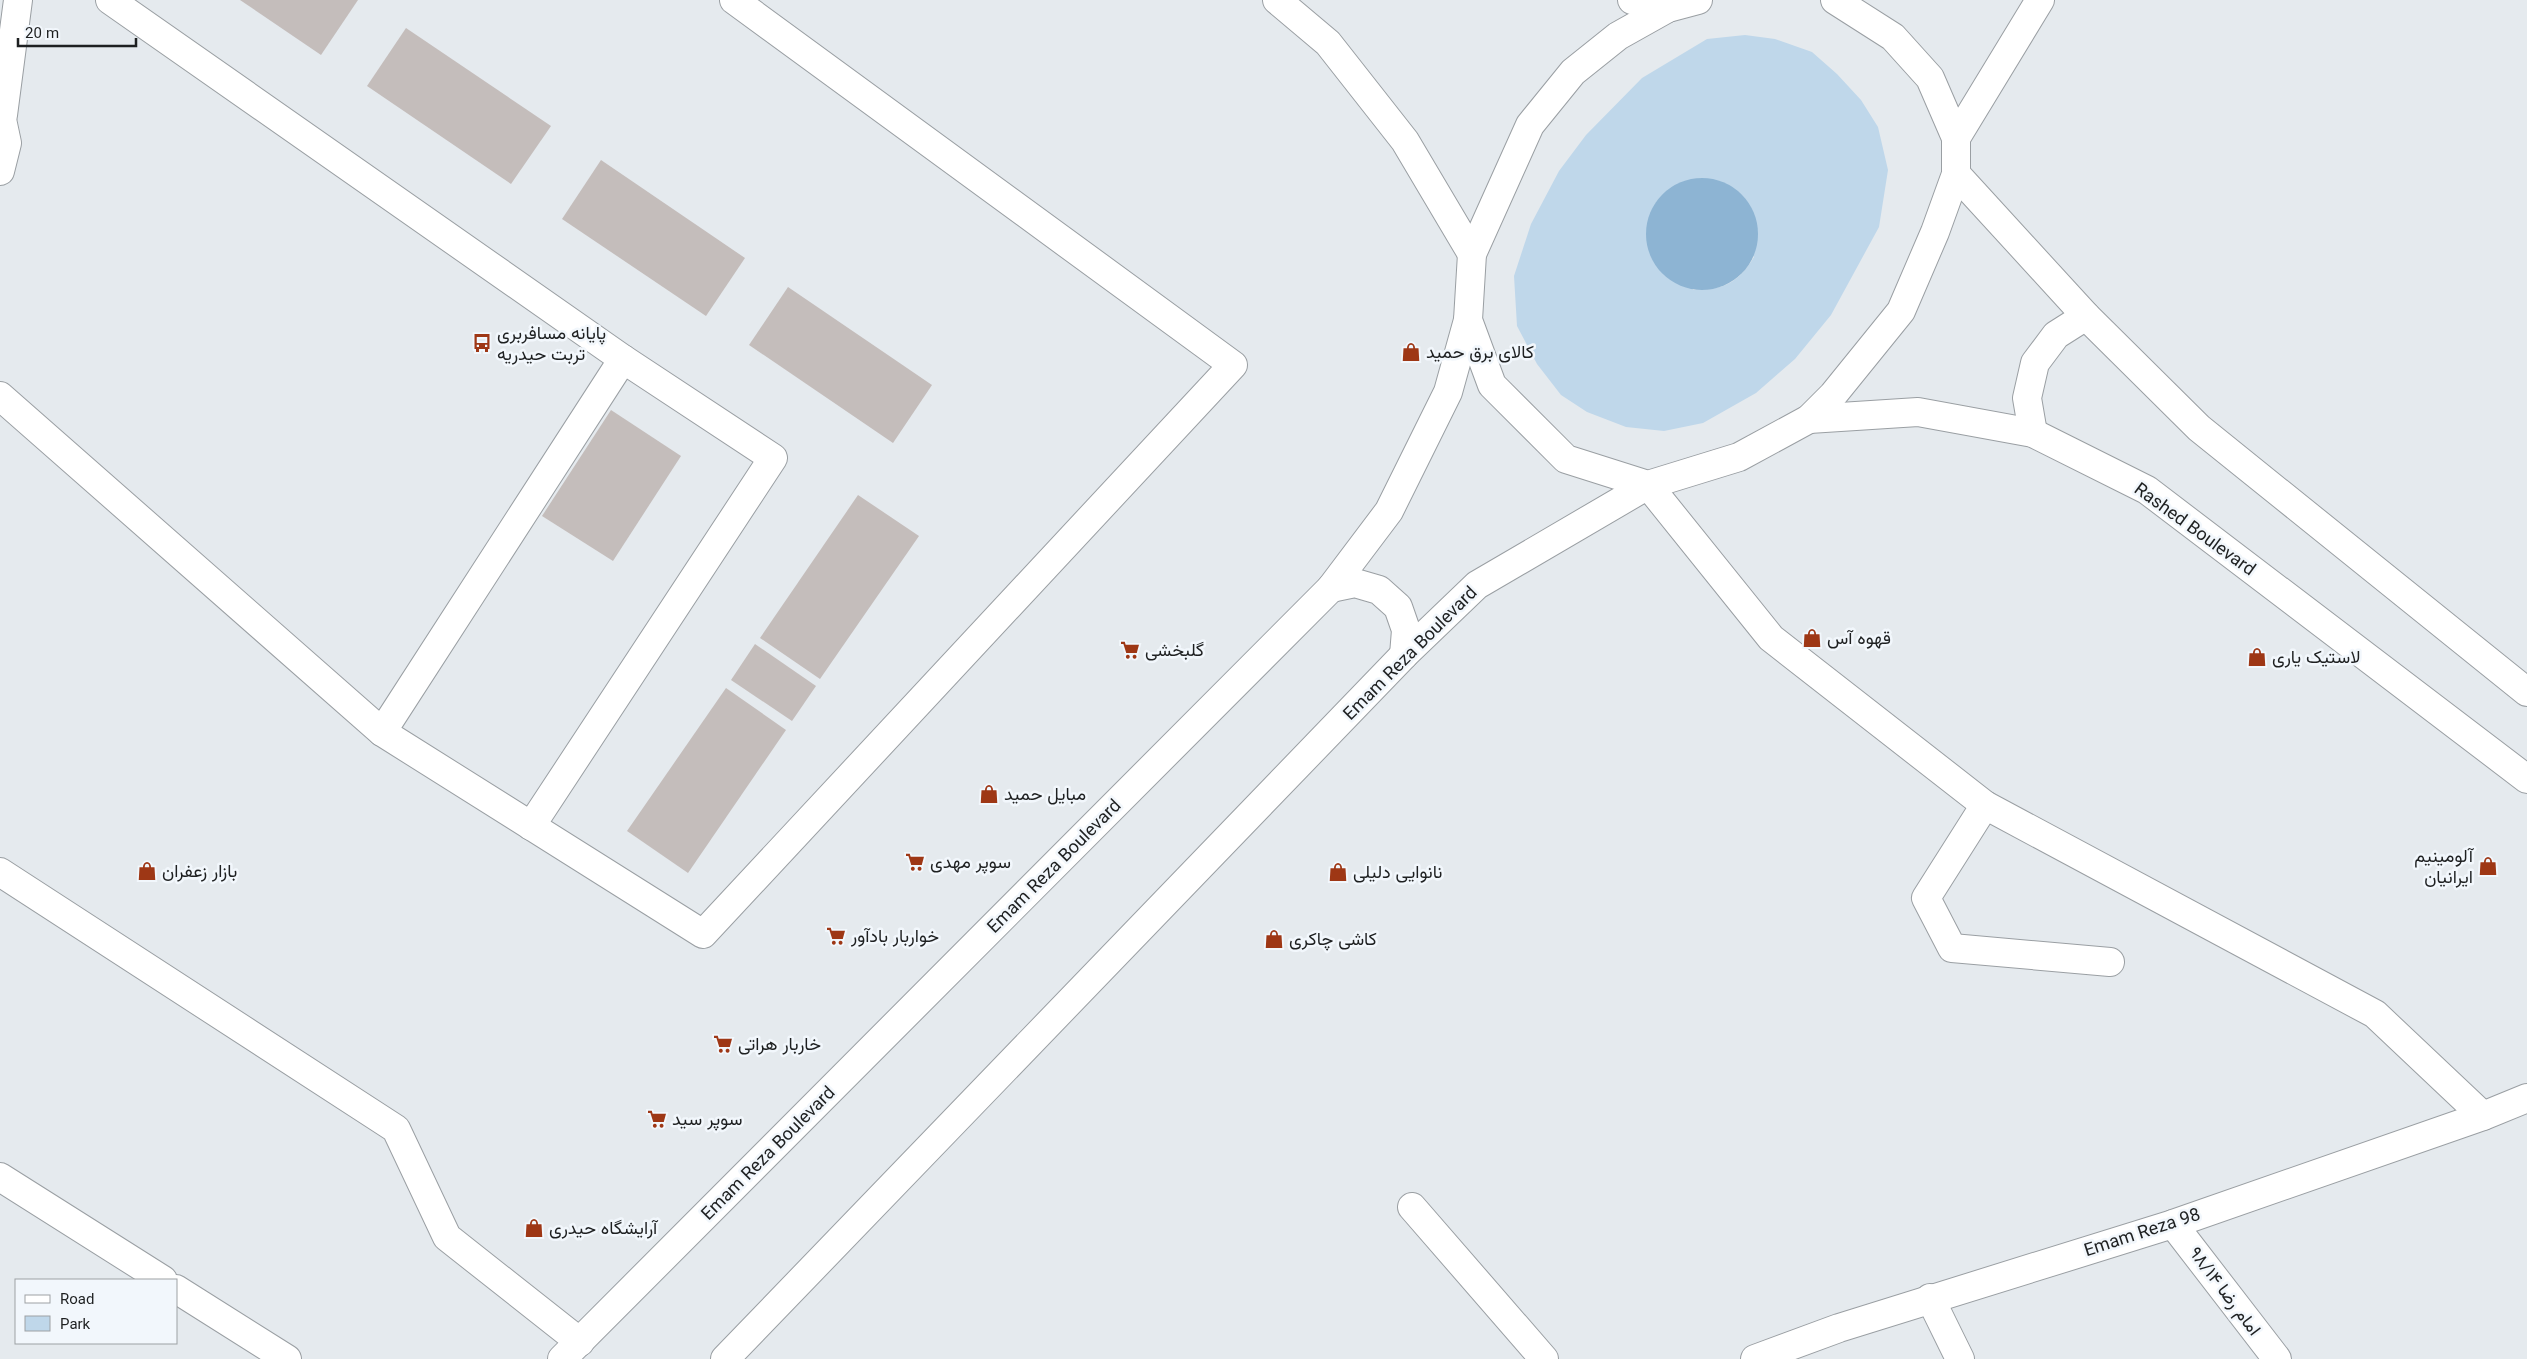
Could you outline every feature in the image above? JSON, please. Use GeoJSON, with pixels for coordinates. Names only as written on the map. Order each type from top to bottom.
{"type":"FeatureCollection","features":[{"type":"Feature","properties":{"kind":"main road"},"geometry":{"type":"LineString","coordinates":[[0,171],[7,143],[1,113],[18,0]]}},
{"type":"Feature","properties":{"kind":"main road"},"geometry":{"type":"LineString","coordinates":[[110,0],[623,359],[773,458],[531,826]]}},
{"type":"Feature","properties":{"kind":"main road"},"geometry":{"type":"LineString","coordinates":[[0,396],[382,732],[703,934],[1233,364],[734,0]]}},
{"type":"Feature","properties":{"kind":"main road"},"geometry":{"type":"LineString","coordinates":[[1277,0],[1328,43],[1405,141],[1472,254]]}},
{"type":"Feature","properties":{"kind":"main road"},"geometry":{"type":"LineString","coordinates":[[1632,0],[1668,8]]}},
{"type":"Feature","properties":{"kind":"main road"},"geometry":{"type":"LineString","coordinates":[[1698,0],[1668,8],[1618,36],[1573,72],[1530,125],[1472,254],[1468,320],[1492,385],[1566,459],[1648,485],[1771,638],[1985,805],[2374,1014],[2483,1116]]}},
{"type":"Feature","properties":{"kind":"main road"},"geometry":{"type":"LineString","coordinates":[[1809,418],[1833,395],[1900,310],[1935,232],[1956,174],[1956,138],[1930,78],[1893,37],[1835,0]]}},
{"type":"Feature","properties":{"kind":"main road"},"geometry":{"type":"LineString","coordinates":[[1956,138],[2040,0]]}},
{"type":"Feature","properties":{"kind":"main road"},"geometry":{"type":"LineString","coordinates":[[1956,174],[2086,316],[2199,428],[2527,692]]}},
{"type":"Feature","properties":{"kind":"main road"},"geometry":{"type":"LineString","coordinates":[[2033,433],[2027,398],[2035,363],[2056,335],[2086,316]]}},
{"type":"Feature","properties":{"kind":"main road","name":"Emam Reza Boulevard"},"geometry":{"type":"LineString","coordinates":[[571,1350],[1331,588],[1388,511],[1448,392],[1468,320]]}},
{"type":"Feature","properties":{"kind":"main road"},"geometry":{"type":"LineString","coordinates":[[382,732],[623,359]]}},
{"type":"Feature","properties":{"kind":"main road","name":"Rashed Boulevard"},"geometry":{"type":"LineString","coordinates":[[1809,418],[1918,412],[2033,433],[2147,490],[2527,779]]}},
{"type":"Feature","properties":{"kind":"main road","name":"Emam Reza Boulevard"},"geometry":{"type":"LineString","coordinates":[[725,1359],[1404,655],[1477,585],[1648,485],[1739,457],[1809,418]]}},
{"type":"Feature","properties":{"kind":"main road"},"geometry":{"type":"LineString","coordinates":[[1331,588],[1356,583],[1379,590],[1398,607],[1406,630],[1404,655]]}},
{"type":"Feature","properties":{"kind":"main road"},"geometry":{"type":"LineString","coordinates":[[1985,805],[1926,898],[1952,948],[2110,962]]}},
{"type":"Feature","properties":{"kind":"main road"},"geometry":{"type":"LineString","coordinates":[[0,872],[396,1129],[447,1237],[571,1350]]}},
{"type":"Feature","properties":{"kind":"main road","name":"Emam Reza 98"},"geometry":{"type":"LineString","coordinates":[[1755,1359],[1839,1328],[1930,1298],[2173,1224],[2483,1116],[2527,1098]]}},
{"type":"Feature","properties":{"kind":"main road"},"geometry":{"type":"LineString","coordinates":[[0,1177],[161,1279]]}},
{"type":"Feature","properties":{"kind":"main road"},"geometry":{"type":"LineString","coordinates":[[1412,1207],[1544,1359]]}},
{"type":"Feature","properties":{"kind":"main road","name":"امام رضا ٩٨/١۴"},"geometry":{"type":"LineString","coordinates":[[2173,1224],[2277,1359]]}},
{"type":"Feature","properties":{"kind":"main road"},"geometry":{"type":"LineString","coordinates":[[178,1290],[287,1359]]}},
{"type":"Feature","properties":{"kind":"main road"},"geometry":{"type":"LineString","coordinates":[[1930,1298],[1960,1359]]}},
{"type":"Feature","properties":{"kind":"green space"},"geometry":{"type":"Polygon","coordinates":[[[1745,35],[1775,39],[1812,52],[1837,74],[1861,100],[1878,127],[1888,170],[1879,227],[1831,315],[1795,359],[1756,393],[1703,423],[1664,431],[1626,427],[1587,412],[1561,395],[1537,364],[1517,326],[1514,276],[1531,224],[1559,171],[1586,135],[1642,78],[1707,39],[1745,35]],[[1702,178],[1676,187],[1655,204],[1693,290],[1704,290],[1729,283],[1742,273],[1754,257],[1702,178]]]}},
{"type":"Feature","properties":{"kind":"shaded area"},"geometry":{"type":"Polygon","coordinates":[[[1702,178],[1723,182],[1741,195],[1754,213],[1758,234],[1754,255],[1741,273],[1723,286],[1702,290],[1681,286],[1663,273],[1650,255],[1646,234],[1650,213],[1663,195],[1681,182],[1702,178]]]}},
{"type":"Feature","properties":{"kind":"building"},"geometry":{"type":"Polygon","coordinates":[[[240,0],[358,0],[321,55],[240,0]]]}},
{"type":"Feature","properties":{"kind":"building"},"geometry":{"type":"Polygon","coordinates":[[[406,28],[551,126],[511,184],[367,86],[406,28]]]}},
{"type":"Feature","properties":{"kind":"building"},"geometry":{"type":"Polygon","coordinates":[[[601,160],[745,258],[706,316],[562,219],[601,160]]]}},
{"type":"Feature","properties":{"kind":"building"},"geometry":{"type":"Polygon","coordinates":[[[788,287],[932,385],[893,443],[749,345],[788,287]]]}},
{"type":"Feature","properties":{"kind":"building"},"geometry":{"type":"Polygon","coordinates":[[[611,410],[681,456],[613,561],[542,516],[611,410]]]}},
{"type":"Feature","properties":{"kind":"building"},"geometry":{"type":"Polygon","coordinates":[[[858,495],[919,536],[820,679],[760,638],[858,495]]]}},
{"type":"Feature","properties":{"kind":"building"},"geometry":{"type":"Polygon","coordinates":[[[755,644],[816,686],[792,721],[731,680],[755,644]]]}},
{"type":"Feature","properties":{"kind":"building"},"geometry":{"type":"Polygon","coordinates":[[[726,688],[786,730],[688,873],[627,831],[726,688]]]}},
{"type":"Feature","properties":{"kind":"place","name":"پایانه مسافربری تربت حیدریه"},"geometry":{"type":"Point","coordinates":[482,343]}},
{"type":"Feature","properties":{"kind":"place","name":"کالای برق حمید"},"geometry":{"type":"Point","coordinates":[1411,352]}},
{"type":"Feature","properties":{"kind":"place","name":"قهوه آس"},"geometry":{"type":"Point","coordinates":[1812,638]}},
{"type":"Feature","properties":{"kind":"place","name":"گلبخشی"},"geometry":{"type":"Point","coordinates":[1130,650]}},
{"type":"Feature","properties":{"kind":"place","name":"لاستیک یاری"},"geometry":{"type":"Point","coordinates":[2257,657]}},
{"type":"Feature","properties":{"kind":"place","name":"مبایل حمید"},"geometry":{"type":"Point","coordinates":[989,794]}},
{"type":"Feature","properties":{"kind":"place","name":"سوپر مهدی"},"geometry":{"type":"Point","coordinates":[915,862]}},
{"type":"Feature","properties":{"kind":"place","name":"آلومینیم ایرانیان"},"geometry":{"type":"Point","coordinates":[2488,866]}},
{"type":"Feature","properties":{"kind":"place","name":"بازار زعفران"},"geometry":{"type":"Point","coordinates":[147,871]}},
{"type":"Feature","properties":{"kind":"place","name":"نانوایی دلیلی"},"geometry":{"type":"Point","coordinates":[1338,872]}},
{"type":"Feature","properties":{"kind":"place","name":"خواربار بادآور"},"geometry":{"type":"Point","coordinates":[836,936]}},
{"type":"Feature","properties":{"kind":"place","name":"کاشی چاکری"},"geometry":{"type":"Point","coordinates":[1274,939]}},
{"type":"Feature","properties":{"kind":"place","name":"خاربار هراتی"},"geometry":{"type":"Point","coordinates":[723,1044]}},
{"type":"Feature","properties":{"kind":"place","name":"سوپر سید"},"geometry":{"type":"Point","coordinates":[657,1119]}},
{"type":"Feature","properties":{"kind":"place","name":"آرایشگاه حیدری"},"geometry":{"type":"Point","coordinates":[534,1228]}}]}
